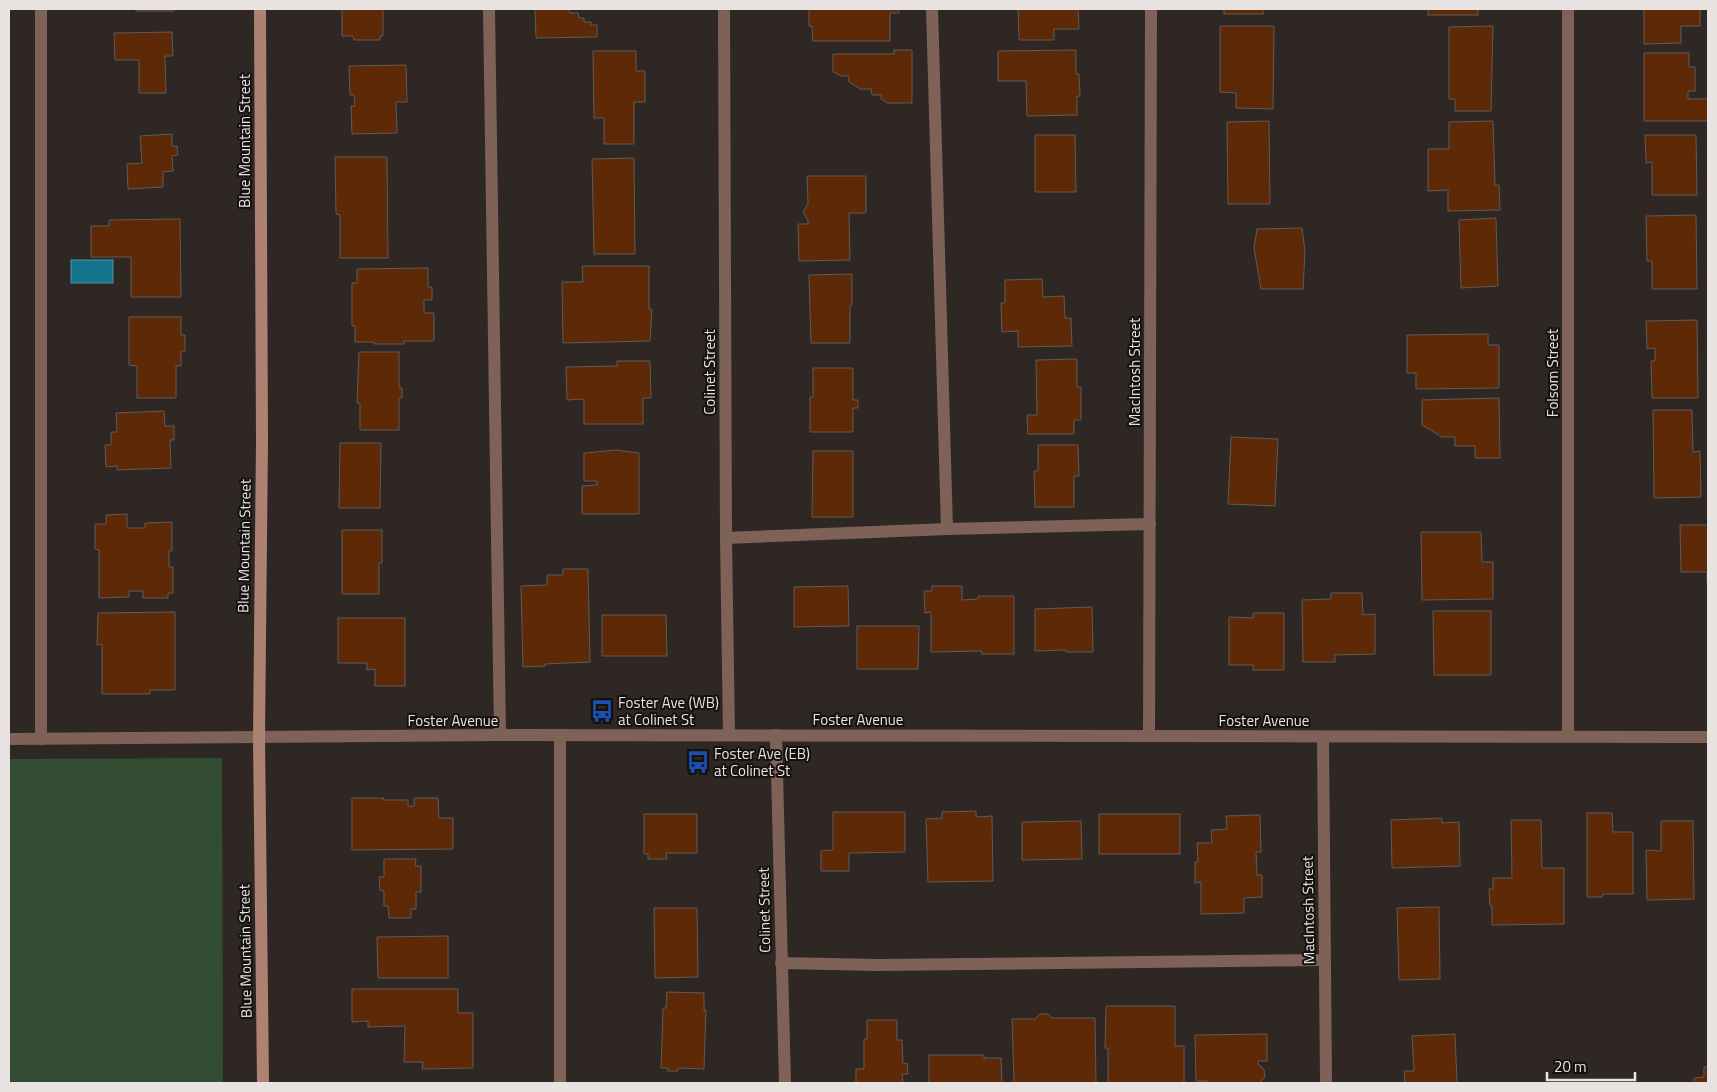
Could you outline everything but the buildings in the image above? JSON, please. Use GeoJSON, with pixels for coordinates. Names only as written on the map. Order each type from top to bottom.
{"type":"FeatureCollection","features":[{"type":"Feature","properties":{"kind":"main road","name":"Blue Mountain Street"},"geometry":{"type":"LineString","coordinates":[[260,9],[262,455],[258,738],[263,1083]]}},
{"type":"Feature","properties":{"kind":"street"},"geometry":{"type":"LineString","coordinates":[[41,9],[41,739]]}},
{"type":"Feature","properties":{"kind":"street"},"geometry":{"type":"LineString","coordinates":[[489,9],[500,735]]}},
{"type":"Feature","properties":{"kind":"street","name":"Colinet Street"},"geometry":{"type":"LineString","coordinates":[[724,9],[726,538],[730,735]]}},
{"type":"Feature","properties":{"kind":"street"},"geometry":{"type":"LineString","coordinates":[[932,9],[947,529]]}},
{"type":"Feature","properties":{"kind":"street","name":"MacIntosh Street"},"geometry":{"type":"LineString","coordinates":[[1149,736],[1151,9]]}},
{"type":"Feature","properties":{"kind":"street","name":"Folsom Street"},"geometry":{"type":"LineString","coordinates":[[1568,9],[1568,737]]}},
{"type":"Feature","properties":{"kind":"street"},"geometry":{"type":"LineString","coordinates":[[726,538],[947,529],[1150,524]]}},
{"type":"Feature","properties":{"kind":"street","name":"Foster Avenue"},"geometry":{"type":"LineString","coordinates":[[9,739],[500,735],[1708,737]]}},
{"type":"Feature","properties":{"kind":"street"},"geometry":{"type":"LineString","coordinates":[[560,736],[560,1083]]}},
{"type":"Feature","properties":{"kind":"street","name":"Colinet Street"},"geometry":{"type":"LineString","coordinates":[[776,736],[785,1083]]}},
{"type":"Feature","properties":{"kind":"street","name":"MacIntosh Street"},"geometry":{"type":"LineString","coordinates":[[1323,737],[1326,1083]]}},
{"type":"Feature","properties":{"kind":"street"},"geometry":{"type":"LineString","coordinates":[[781,963],[878,965],[1324,960]]}},
{"type":"Feature","properties":{"kind":"green space"},"geometry":{"type":"Polygon","coordinates":[[[222,758],[223,1083],[9,1083],[9,759],[222,758]]]}},
{"type":"Feature","properties":{"kind":"water"},"geometry":{"type":"Polygon","coordinates":[[[71,260],[113,260],[113,283],[71,283],[71,260]]]}},
{"type":"Feature","properties":{"kind":"place","name":"Foster Ave (WB) at Colinet St"},"geometry":{"type":"Point","coordinates":[602,711]}},
{"type":"Feature","properties":{"kind":"place","name":"Foster Ave (EB) at Colinet St"},"geometry":{"type":"Point","coordinates":[698,762]}}]}
